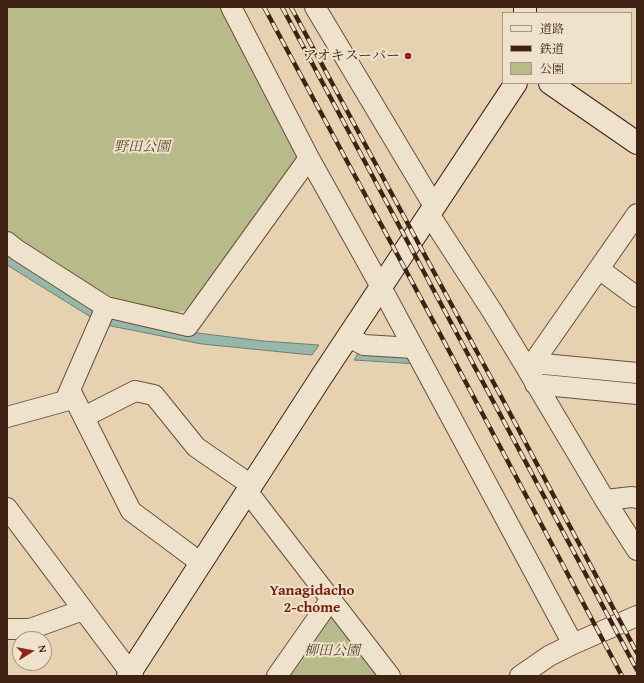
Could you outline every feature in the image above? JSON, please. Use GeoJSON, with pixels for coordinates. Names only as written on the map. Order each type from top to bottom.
{"type":"FeatureCollection","features":[{"type":"Feature","properties":{"kind":"street"},"geometry":{"type":"LineString","coordinates":[[231,7],[310,158],[573,644]]}},
{"type":"Feature","properties":{"kind":"street"},"geometry":{"type":"LineString","coordinates":[[315,7],[432,210],[492,311],[528,363],[536,384],[637,550]]}},
{"type":"Feature","properties":{"kind":"street"},"geometry":{"type":"LineString","coordinates":[[7,508],[84,610],[130,675],[249,488],[515,84]]}},
{"type":"Feature","properties":{"kind":"street"},"geometry":{"type":"LineString","coordinates":[[551,84],[637,143]]}},
{"type":"Feature","properties":{"kind":"street"},"geometry":{"type":"LineString","coordinates":[[10,249],[103,314],[188,326],[310,158]]}},
{"type":"Feature","properties":{"kind":"street"},"geometry":{"type":"LineString","coordinates":[[528,363],[599,269],[637,214]]}},
{"type":"Feature","properties":{"kind":"street"},"geometry":{"type":"LineString","coordinates":[[599,269],[637,297]]}},
{"type":"Feature","properties":{"kind":"street"},"geometry":{"type":"LineString","coordinates":[[7,417],[65,401],[103,314]]}},
{"type":"Feature","properties":{"kind":"street"},"geometry":{"type":"LineString","coordinates":[[348,337],[364,345],[413,348]]}},
{"type":"Feature","properties":{"kind":"street"},"geometry":{"type":"LineString","coordinates":[[528,363],[637,373]]}},
{"type":"Feature","properties":{"kind":"street"},"geometry":{"type":"LineString","coordinates":[[536,384],[637,394]]}},
{"type":"Feature","properties":{"kind":"street"},"geometry":{"type":"LineString","coordinates":[[70,390],[131,512],[201,563]]}},
{"type":"Feature","properties":{"kind":"street"},"geometry":{"type":"LineString","coordinates":[[84,417],[135,390],[154,395],[196,447],[249,488],[330,599],[390,676]]}},
{"type":"Feature","properties":{"kind":"street"},"geometry":{"type":"LineString","coordinates":[[606,500],[632,497],[637,498]]}},
{"type":"Feature","properties":{"kind":"street"},"geometry":{"type":"LineString","coordinates":[[277,676],[330,599]]}},
{"type":"Feature","properties":{"kind":"street"},"geometry":{"type":"LineString","coordinates":[[7,629],[30,629],[84,610]]}},
{"type":"Feature","properties":{"kind":"street"},"geometry":{"type":"LineString","coordinates":[[520,676],[549,656],[637,616]]}},
{"type":"Feature","properties":{"kind":"green space","name":"野田公園"},"geometry":{"type":"Polygon","coordinates":[[[7,7],[220,7],[298,155],[295,168],[186,310],[176,313],[117,299],[104,293],[21,243],[7,232],[7,7]]]}},
{"type":"Feature","properties":{"kind":"green space","name":"柳田公園"},"geometry":{"type":"Polygon","coordinates":[[[326,616],[338,617],[382,676],[286,676],[326,616]]]}},
{"type":"Feature","properties":{"kind":"shaded area"},"geometry":{"type":"Polygon","coordinates":[[[7,254],[189,332],[263,341],[319,345],[312,355],[202,344],[106,325],[7,265],[7,254]]]}},
{"type":"Feature","properties":{"kind":"shaded area"},"geometry":{"type":"Polygon","coordinates":[[[362,347],[409,350],[417,364],[354,360],[362,347]]]}},
{"type":"Feature","properties":{"kind":"railway"},"geometry":{"type":"LineString","coordinates":[[264,7],[622,676]]}},
{"type":"Feature","properties":{"kind":"railway"},"geometry":{"type":"LineString","coordinates":[[282,7],[637,670]]}},
{"type":"Feature","properties":{"kind":"railway"},"geometry":{"type":"LineString","coordinates":[[291,7],[504,402],[637,653]]}},
{"type":"Feature","properties":{"kind":"place","name":"アオキスーパー"},"geometry":{"type":"Point","coordinates":[408,56]}},
{"type":"Feature","properties":{"kind":"district","name":"Yanagidacho 2-chome"},"geometry":{"type":"Point","coordinates":[312,600]}}]}
